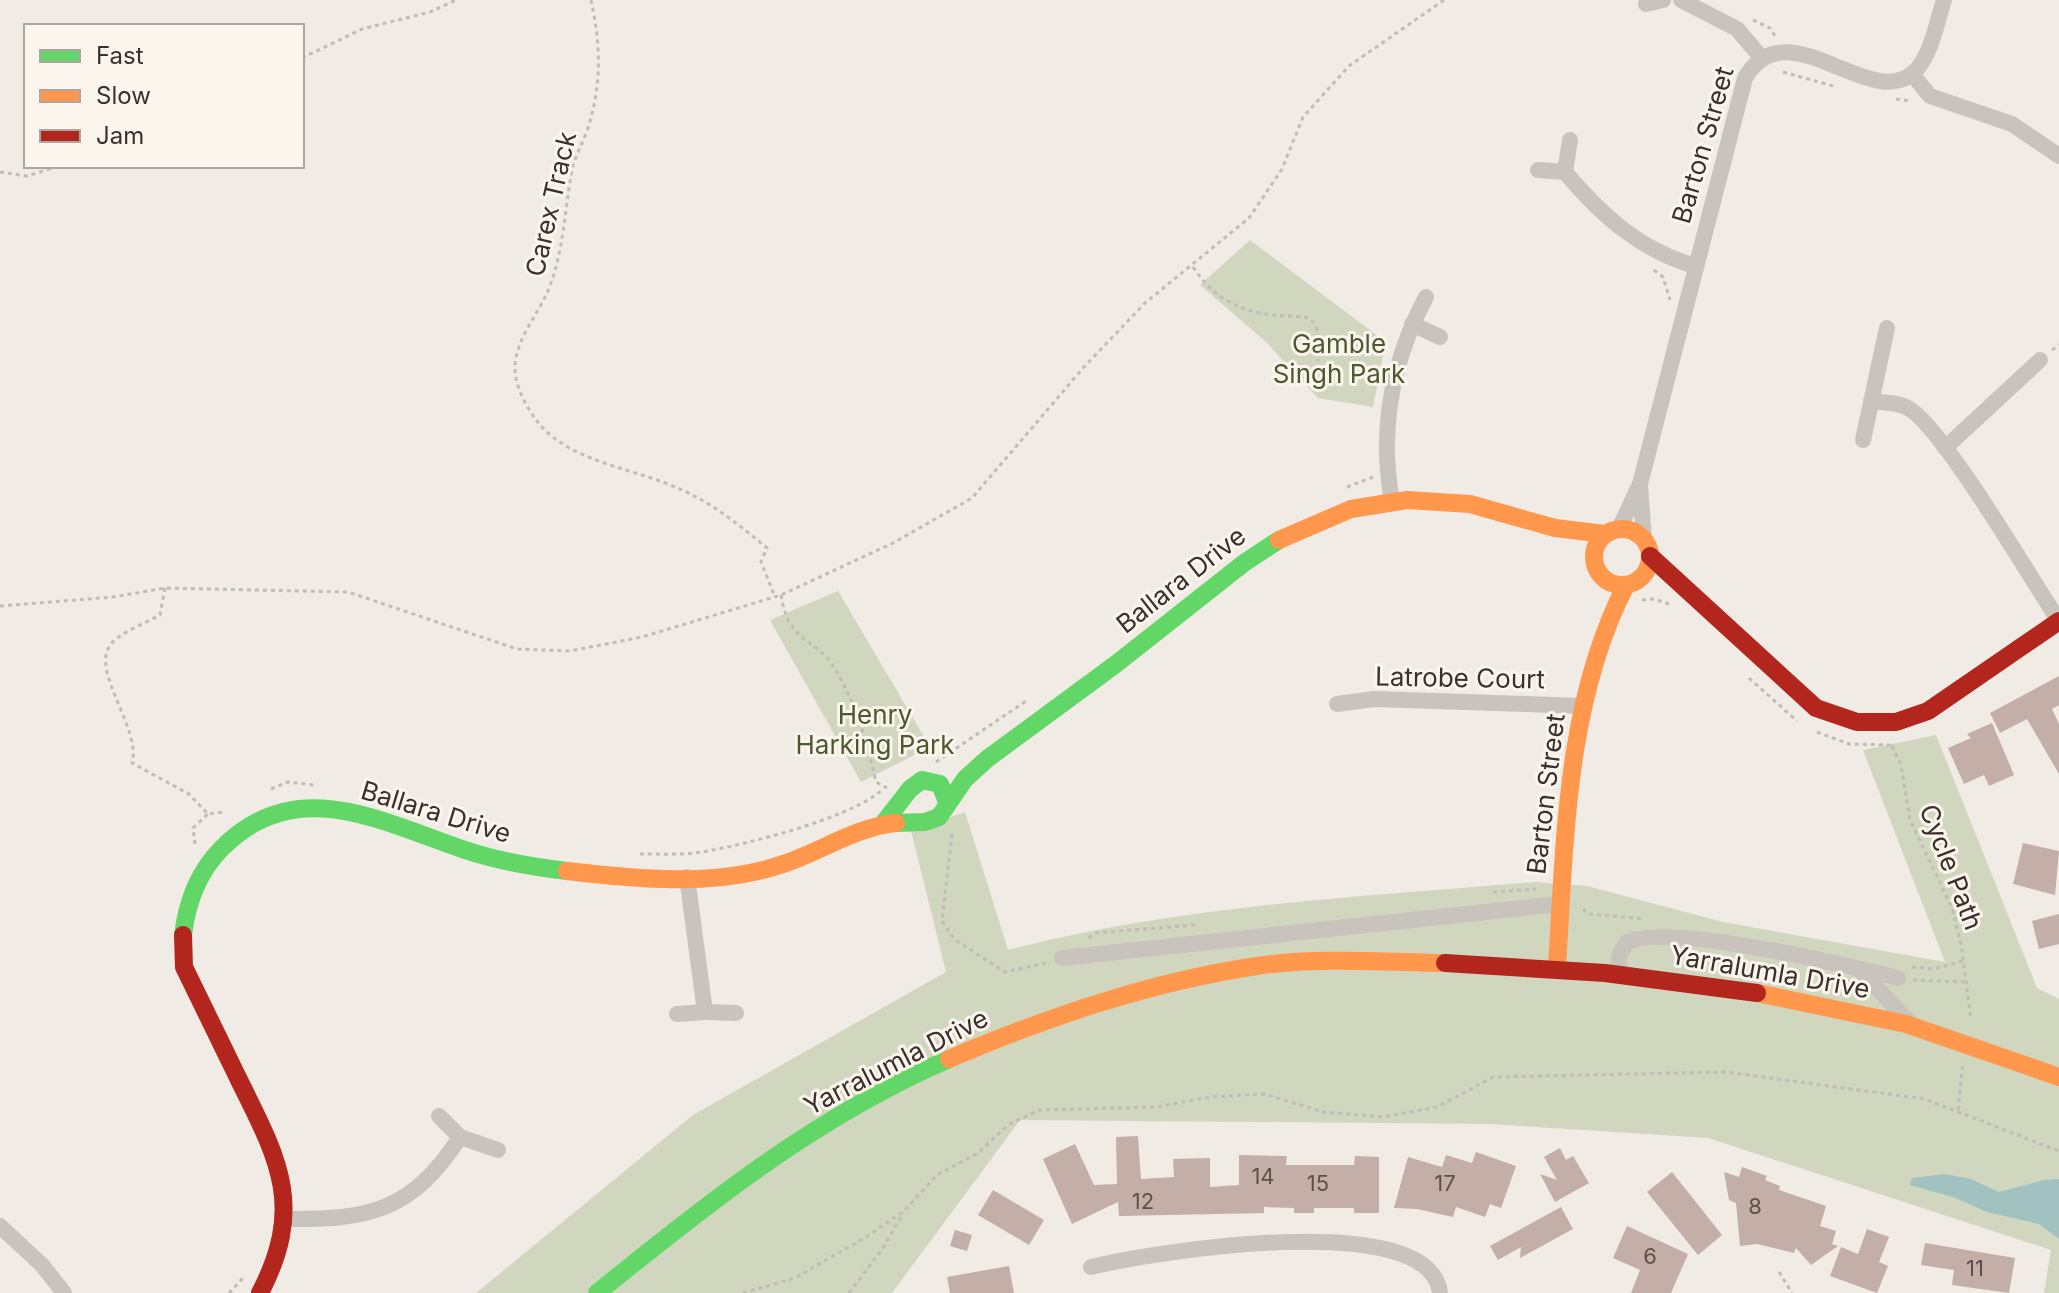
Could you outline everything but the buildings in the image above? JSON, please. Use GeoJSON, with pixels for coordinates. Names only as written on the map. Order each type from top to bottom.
{"type":"FeatureCollection","features":[{"type":"Feature","properties":{"kind":"street"},"geometry":{"type":"LineString","coordinates":[[1646,4],[1663,0]]}},
{"type":"Feature","properties":{"kind":"street"},"geometry":{"type":"LineString","coordinates":[[1681,0],[1737,29],[1760,56]]}},
{"type":"Feature","properties":{"kind":"street"},"geometry":{"type":"LineString","coordinates":[[1944,0],[1926,54],[1912,74],[1928,93],[2012,124],[2059,156]]}},
{"type":"Feature","properties":{"kind":"street","name":"Barton Street"},"geometry":{"type":"LineString","coordinates":[[1612,532],[1640,484],[1745,78],[1760,56],[1784,51],[1891,82],[1912,74]]}},
{"type":"Feature","properties":{"kind":"street"},"geometry":{"type":"LineString","coordinates":[[1565,172],[1570,140]]}},
{"type":"Feature","properties":{"kind":"street"},"geometry":{"type":"LineString","coordinates":[[1538,170],[1565,172],[1604,214],[1634,239],[1658,254],[1695,266]]}},
{"type":"Feature","properties":{"kind":"street"},"geometry":{"type":"LineString","coordinates":[[1392,501],[1386,420],[1412,324],[1426,297]]}},
{"type":"Feature","properties":{"kind":"street"},"geometry":{"type":"LineString","coordinates":[[1412,324],[1440,337]]}},
{"type":"Feature","properties":{"kind":"street"},"geometry":{"type":"LineString","coordinates":[[1863,440],[1887,328]]}},
{"type":"Feature","properties":{"kind":"street"},"geometry":{"type":"LineString","coordinates":[[1945,448],[2040,360]]}},
{"type":"Feature","properties":{"kind":"street"},"geometry":{"type":"LineString","coordinates":[[1685,589],[1631,583],[1617,585],[1597,568],[1598,541],[1612,532],[1629,530],[1685,589],[1816,708],[1839,718],[1878,724],[1896,722],[1928,711],[2059,621],[1945,448],[1909,408],[1871,401]]}},
{"type":"Feature","properties":{"kind":"street","name":"Barton Street"},"geometry":{"type":"LineString","coordinates":[[1640,484],[1647,548]]}},
{"type":"Feature","properties":{"kind":"street","name":"Ballara Drive"},"geometry":{"type":"LineString","coordinates":[[260,1293],[277,1257],[286,1219],[285,1190],[277,1157],[184,967],[182,921],[202,874],[231,835],[276,811],[319,808],[357,812],[499,860],[582,875],[687,877],[750,873],[827,849],[882,825],[915,819],[927,822],[939,818],[968,775],[1169,623],[1222,575],[1263,547],[1353,509],[1392,501],[1445,501],[1484,507],[1551,527],[1612,532]]}},
{"type":"Feature","properties":{"kind":"street","name":"Ballara Drive"},"geometry":{"type":"LineString","coordinates":[[1551,527],[1597,568]]}},
{"type":"Feature","properties":{"kind":"street"},"geometry":{"type":"LineString","coordinates":[[1631,583],[1644,574],[1647,548]]}},
{"type":"Feature","properties":{"kind":"street","name":"Barton Street"},"geometry":{"type":"LineString","coordinates":[[1597,568],[1603,630]]}},
{"type":"Feature","properties":{"kind":"street","name":"Barton Street"},"geometry":{"type":"LineString","coordinates":[[1557,967],[1559,904],[1583,706],[1603,630],[1631,583]]}},
{"type":"Feature","properties":{"kind":"street","name":"Latrobe Court"},"geometry":{"type":"LineString","coordinates":[[1337,704],[1378,699],[1583,706]]}},
{"type":"Feature","properties":{"kind":"street"},"geometry":{"type":"LineString","coordinates":[[932,773],[944,789],[947,802]]}},
{"type":"Feature","properties":{"kind":"street","name":"Ballara Drive"},"geometry":{"type":"LineString","coordinates":[[882,825],[903,790],[932,773],[968,775]]}},
{"type":"Feature","properties":{"kind":"street"},"geometry":{"type":"LineString","coordinates":[[903,790],[907,811],[915,819]]}},
{"type":"Feature","properties":{"kind":"street"},"geometry":{"type":"LineString","coordinates":[[687,877],[705,1012]]}},
{"type":"Feature","properties":{"kind":"street"},"geometry":{"type":"LineString","coordinates":[[1062,958],[1559,904]]}},
{"type":"Feature","properties":{"kind":"street"},"geometry":{"type":"LineString","coordinates":[[1260,966],[1274,935]]}},
{"type":"Feature","properties":{"kind":"street","name":"Yarralumla Drive"},"geometry":{"type":"LineString","coordinates":[[1619,974],[1619,956],[1626,943],[1652,935],[1768,950],[1898,978]]}},
{"type":"Feature","properties":{"kind":"street","name":"Yarralumla Drive"},"geometry":{"type":"LineString","coordinates":[[597,1293],[765,1161],[835,1118],[977,1046],[1115,998],[1182,980],[1260,966],[1419,961],[1557,967],[1781,996],[1911,1024],[1969,1042],[2059,1077]]}},
{"type":"Feature","properties":{"kind":"street","name":"Yarralumla Drive"},"geometry":{"type":"LineString","coordinates":[[1858,968],[1911,1024]]}},
{"type":"Feature","properties":{"kind":"street"},"geometry":{"type":"LineString","coordinates":[[677,1014],[736,1013]]}},
{"type":"Feature","properties":{"kind":"street"},"geometry":{"type":"LineString","coordinates":[[439,1116],[460,1137],[498,1150]]}},
{"type":"Feature","properties":{"kind":"street"},"geometry":{"type":"LineString","coordinates":[[286,1219],[341,1220],[404,1199],[429,1178],[460,1137]]}},
{"type":"Feature","properties":{"kind":"street"},"geometry":{"type":"LineString","coordinates":[[0,1226],[42,1265],[64,1293]]}},
{"type":"Feature","properties":{"kind":"street"},"geometry":{"type":"LineString","coordinates":[[1091,1267],[1210,1245],[1296,1242],[1387,1249],[1418,1261],[1436,1280],[1440,1293]]}},
{"type":"Feature","properties":{"kind":"path"},"geometry":{"type":"LineString","coordinates":[[304,57],[362,29],[430,12],[456,0]]}},
{"type":"Feature","properties":{"kind":"path","name":"Carex Track"},"geometry":{"type":"LineString","coordinates":[[591,0],[600,40],[598,83],[587,132],[575,155],[561,255],[546,298],[521,342],[515,365],[518,387],[537,422],[568,449],[638,471],[684,491],[745,530],[767,548],[761,562],[775,597]]}},
{"type":"Feature","properties":{"kind":"path"},"geometry":{"type":"LineString","coordinates":[[0,606],[113,597],[165,588],[348,592],[517,649],[570,651],[642,637],[781,595],[893,543],[972,498],[1084,367],[1145,303],[1249,218],[1282,169],[1303,117],[1349,66],[1444,0]]}},
{"type":"Feature","properties":{"kind":"path"},"geometry":{"type":"LineString","coordinates":[[1777,71],[1839,87]]}},
{"type":"Feature","properties":{"kind":"path"},"geometry":{"type":"LineString","coordinates":[[1893,99],[1923,100],[1928,93]]}},
{"type":"Feature","properties":{"kind":"path"},"geometry":{"type":"LineString","coordinates":[[0,172],[27,176],[53,168]]}},
{"type":"Feature","properties":{"kind":"path"},"geometry":{"type":"LineString","coordinates":[[1644,263],[1663,277],[1671,301],[1685,304]]}},
{"type":"Feature","properties":{"kind":"path"},"geometry":{"type":"LineString","coordinates":[[1193,266],[1208,288],[1234,307],[1273,316],[1308,318],[1317,332],[1318,361]]}},
{"type":"Feature","properties":{"kind":"path"},"geometry":{"type":"LineString","coordinates":[[1340,490],[1366,477],[1388,475]]}},
{"type":"Feature","properties":{"kind":"path"},"geometry":{"type":"LineString","coordinates":[[165,588],[160,615],[111,643],[105,656],[106,671],[136,749],[132,763],[189,794],[208,814],[222,814],[234,807]]}},
{"type":"Feature","properties":{"kind":"path"},"geometry":{"type":"LineString","coordinates":[[1637,602],[1654,599],[1674,607],[1685,589]]}},
{"type":"Feature","properties":{"kind":"path"},"geometry":{"type":"LineString","coordinates":[[781,595],[791,629],[834,665],[860,720],[876,782],[886,788],[903,790]]}},
{"type":"Feature","properties":{"kind":"path"},"geometry":{"type":"LineString","coordinates":[[1743,672],[1803,726]]}},
{"type":"Feature","properties":{"kind":"path"},"geometry":{"type":"LineString","coordinates":[[932,773],[1033,696]]}},
{"type":"Feature","properties":{"kind":"path"},"geometry":{"type":"LineString","coordinates":[[1542,719],[1552,726],[1558,741],[1577,747]]}},
{"type":"Feature","properties":{"kind":"path","name":"Cycle Path"},"geometry":{"type":"LineString","coordinates":[[1878,724],[1901,765],[1910,820],[1952,908],[1973,1031],[1959,1076],[1958,1110]]}},
{"type":"Feature","properties":{"kind":"path"},"geometry":{"type":"LineString","coordinates":[[1815,731],[1849,744],[1891,745]]}},
{"type":"Feature","properties":{"kind":"path"},"geometry":{"type":"LineString","coordinates":[[260,794],[288,782],[318,786]]}},
{"type":"Feature","properties":{"kind":"path"},"geometry":{"type":"LineString","coordinates":[[631,855],[701,852],[790,829],[864,805],[886,788],[903,790]]}},
{"type":"Feature","properties":{"kind":"path"},"geometry":{"type":"LineString","coordinates":[[955,826],[950,839],[942,921],[954,939],[1005,972],[1062,958]]}},
{"type":"Feature","properties":{"kind":"path"},"geometry":{"type":"LineString","coordinates":[[1898,978],[1965,982]]}},
{"type":"Feature","properties":{"kind":"path"},"geometry":{"type":"LineString","coordinates":[[849,1293],[883,1248],[904,1211],[937,1175],[978,1153],[1008,1125],[1039,1110],[1156,1107],[1210,1097],[1264,1094],[1324,1112],[1383,1117],[1437,1107],[1493,1077],[1726,1072],[1925,1099],[2059,1151]]}},
{"type":"Feature","properties":{"kind":"path"},"geometry":{"type":"LineString","coordinates":[[743,1293],[795,1278],[904,1211]]}},
{"type":"Feature","properties":{"kind":"path"},"geometry":{"type":"LineString","coordinates":[[1779,1272],[1792,1293]]}},
{"type":"Feature","properties":{"kind":"green space","name":"Gamble Singh Park"},"geometry":{"type":"Polygon","coordinates":[[[1250,240],[1386,342],[1373,407],[1318,398],[1265,341],[1200,285],[1250,240]]]}},
{"type":"Feature","properties":{"kind":"green space","name":"Henry Harking Park"},"geometry":{"type":"Polygon","coordinates":[[[838,591],[930,747],[861,782],[770,620],[838,591]]]}},
{"type":"Feature","properties":{"kind":"green space"},"geometry":{"type":"Polygon","coordinates":[[[1936,735],[2037,988],[2059,999],[2059,1293],[2044,1293],[2051,1250],[1708,1138],[1491,1124],[1020,1120],[892,1293],[476,1293],[693,1115],[946,972],[911,831],[965,812],[1008,950],[1138,922],[1204,913],[1336,898],[1535,882],[1587,886],[1723,922],[1945,962],[1863,750],[1936,735]]]}},
{"type":"Feature","properties":{"kind":"water"},"geometry":{"type":"Polygon","coordinates":[[[1944,1174],[1971,1179],[1999,1192],[2059,1179],[2059,1239],[2039,1224],[1987,1212],[1953,1197],[1910,1185],[1912,1178],[1944,1174]]]}},
{"type":"Feature","properties":{"kind":"traffic: fast"},"geometry":{"type":"LineString","coordinates":[[896,823],[925,822],[939,817],[965,779],[987,759],[1116,664],[1244,563],[1279,540]]}},
{"type":"Feature","properties":{"kind":"traffic: fast"},"geometry":{"type":"LineString","coordinates":[[882,825],[910,789],[922,780],[940,784],[947,802]]}},
{"type":"Feature","properties":{"kind":"traffic: fast"},"geometry":{"type":"LineString","coordinates":[[183,935],[195,888],[214,857],[250,825],[280,813],[310,808],[340,810],[371,817],[490,857],[567,871]]}},
{"type":"Feature","properties":{"kind":"traffic: fast"},"geometry":{"type":"LineString","coordinates":[[597,1293],[722,1194],[809,1134],[854,1107],[949,1059]]}},
{"type":"Feature","properties":{"kind":"traffic: slow"},"geometry":{"type":"LineString","coordinates":[[1279,540],[1351,509],[1407,500],[1470,504],[1555,528],[1605,534]]}},
{"type":"Feature","properties":{"kind":"traffic: slow"},"geometry":{"type":"LineString","coordinates":[[1622,529],[1642,537],[1650,557],[1642,577],[1622,585],[1602,577],[1594,557],[1602,537],[1622,529]]}},
{"type":"Feature","properties":{"kind":"traffic: slow"},"geometry":{"type":"LineString","coordinates":[[1557,967],[1567,820],[1580,723],[1606,629],[1626,585]]}},
{"type":"Feature","properties":{"kind":"traffic: slow"},"geometry":{"type":"LineString","coordinates":[[567,871],[674,879],[728,876],[780,865],[852,835],[896,823]]}},
{"type":"Feature","properties":{"kind":"traffic: slow"},"geometry":{"type":"LineString","coordinates":[[949,1059],[1100,1003],[1217,973],[1303,962],[1445,963]]}},
{"type":"Feature","properties":{"kind":"traffic: slow"},"geometry":{"type":"LineString","coordinates":[[1757,993],[1906,1024],[2059,1077]]}},
{"type":"Feature","properties":{"kind":"traffic: jam"},"geometry":{"type":"LineString","coordinates":[[1650,556],[1816,708],[1857,722],[1896,722],[1928,711],[2059,621]]}},
{"type":"Feature","properties":{"kind":"traffic: jam"},"geometry":{"type":"LineString","coordinates":[[183,935],[184,967],[267,1138],[282,1186],[284,1210],[281,1235],[260,1293]]}},
{"type":"Feature","properties":{"kind":"traffic: jam"},"geometry":{"type":"LineString","coordinates":[[1445,963],[1605,973],[1757,993]]}}]}
